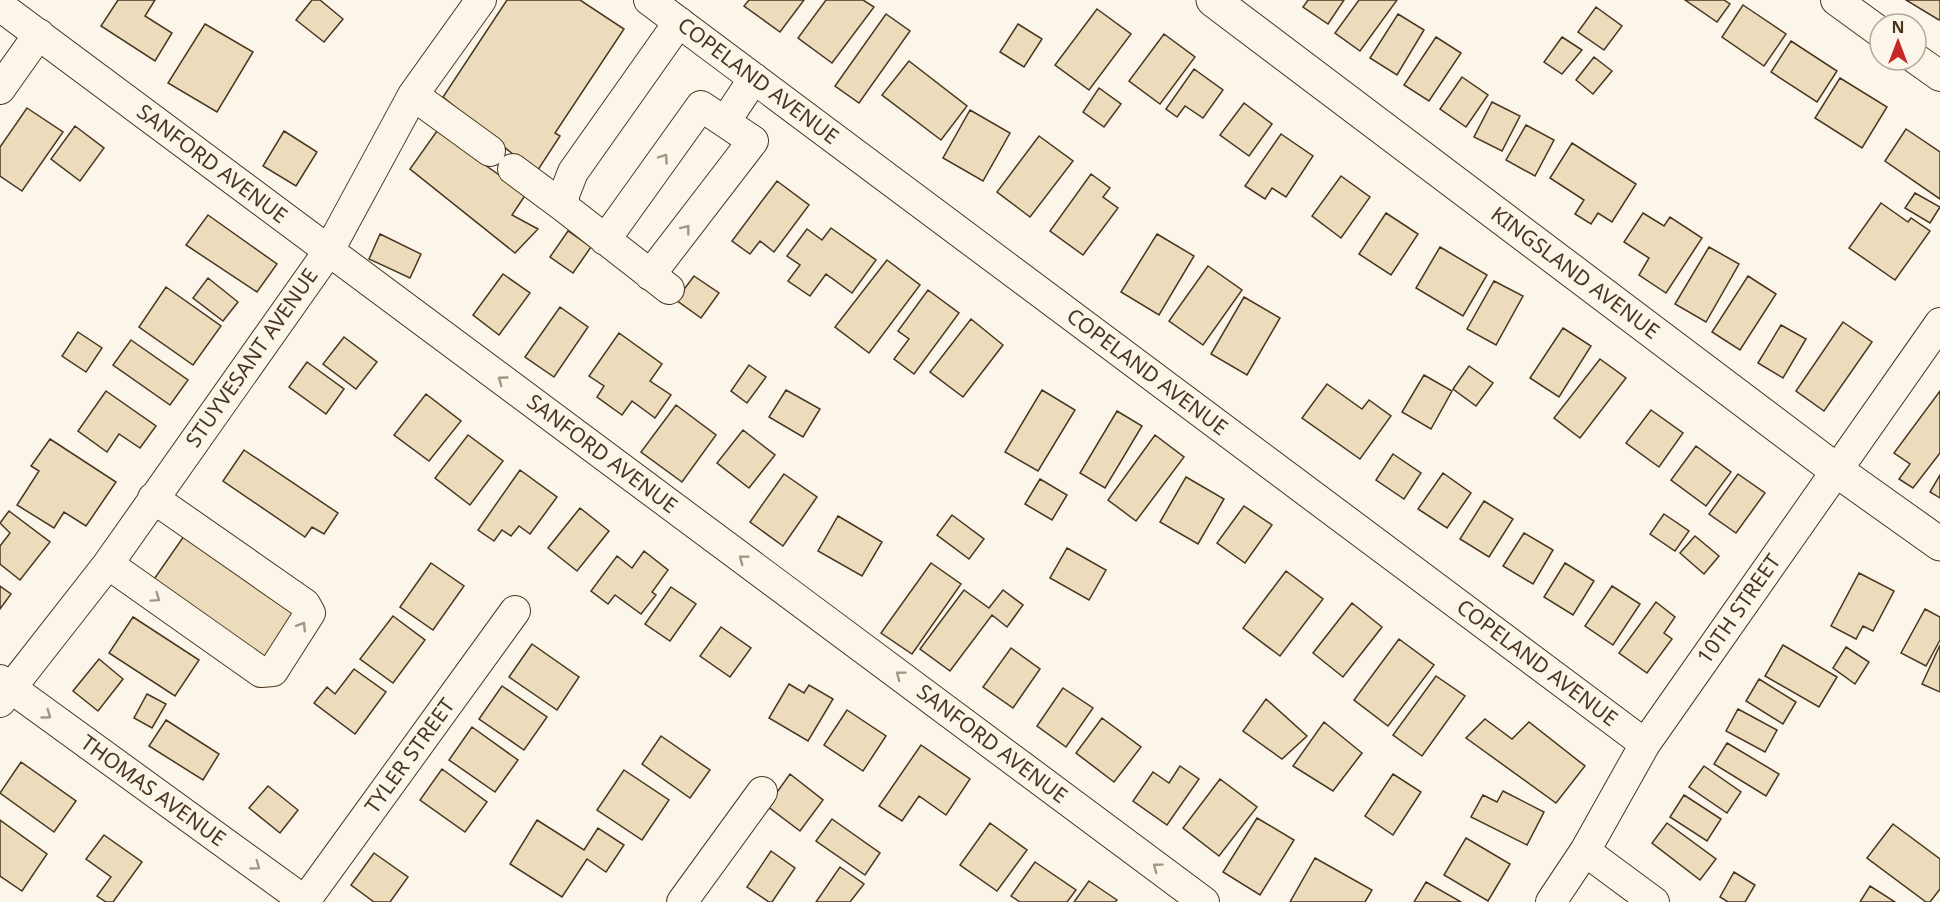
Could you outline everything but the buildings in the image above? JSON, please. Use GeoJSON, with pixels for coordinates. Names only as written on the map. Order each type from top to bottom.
{"type":"FeatureCollection","features":[{"type":"Feature","properties":{"kind":"main road","name":"KINGSLAND AVENUE"},"geometry":{"type":"LineString","coordinates":[[1213,0],[1836,470],[1940,544]]}},
{"type":"Feature","properties":{"kind":"street","name":"STUYVESANT AVENUE"},"geometry":{"type":"LineString","coordinates":[[3,690],[108,564],[328,252],[413,95],[481,0]]}},
{"type":"Feature","properties":{"kind":"street","name":"COPELAND AVENUE"},"geometry":{"type":"LineString","coordinates":[[649,0],[1645,744]]}},
{"type":"Feature","properties":{"kind":"street"},"geometry":{"type":"LineString","coordinates":[[1836,0],[1868,23]]}},
{"type":"Feature","properties":{"kind":"street","name":"SANFORD AVENUE"},"geometry":{"type":"LineString","coordinates":[[0,6],[1204,902]]}},
{"type":"Feature","properties":{"kind":"street"},"geometry":{"type":"LineString","coordinates":[[564,207],[564,195],[573,172],[679,22]]}},
{"type":"Feature","properties":{"kind":"street"},"geometry":{"type":"LineString","coordinates":[[0,89],[39,34]]}},
{"type":"Feature","properties":{"kind":"street"},"geometry":{"type":"LineString","coordinates":[[605,240],[713,114],[754,78]]}},
{"type":"Feature","properties":{"kind":"street"},"geometry":{"type":"LineString","coordinates":[[413,95],[490,151]]}},
{"type":"Feature","properties":{"kind":"street"},"geometry":{"type":"LineString","coordinates":[[513,169],[660,282],[753,141],[713,114]]}},
{"type":"Feature","properties":{"kind":"street","name":"10TH STREET"},"geometry":{"type":"LineString","coordinates":[[1551,902],[1585,851],[1645,744],[1940,323]]}},
{"type":"Feature","properties":{"kind":"street"},"geometry":{"type":"LineString","coordinates":[[108,564],[261,672],[273,671],[310,614],[305,604],[153,498]]}},
{"type":"Feature","properties":{"kind":"street","name":"TYLER STREET"},"geometry":{"type":"LineString","coordinates":[[305,902],[515,611]]}},
{"type":"Feature","properties":{"kind":"street","name":"THOMAS AVENUE"},"geometry":{"type":"LineString","coordinates":[[3,690],[305,902]]}},
{"type":"Feature","properties":{"kind":"street"},"geometry":{"type":"LineString","coordinates":[[682,902],[762,792]]}},
{"type":"Feature","properties":{"kind":"street"},"geometry":{"type":"LineString","coordinates":[[1585,851],[1654,902]]}}]}
